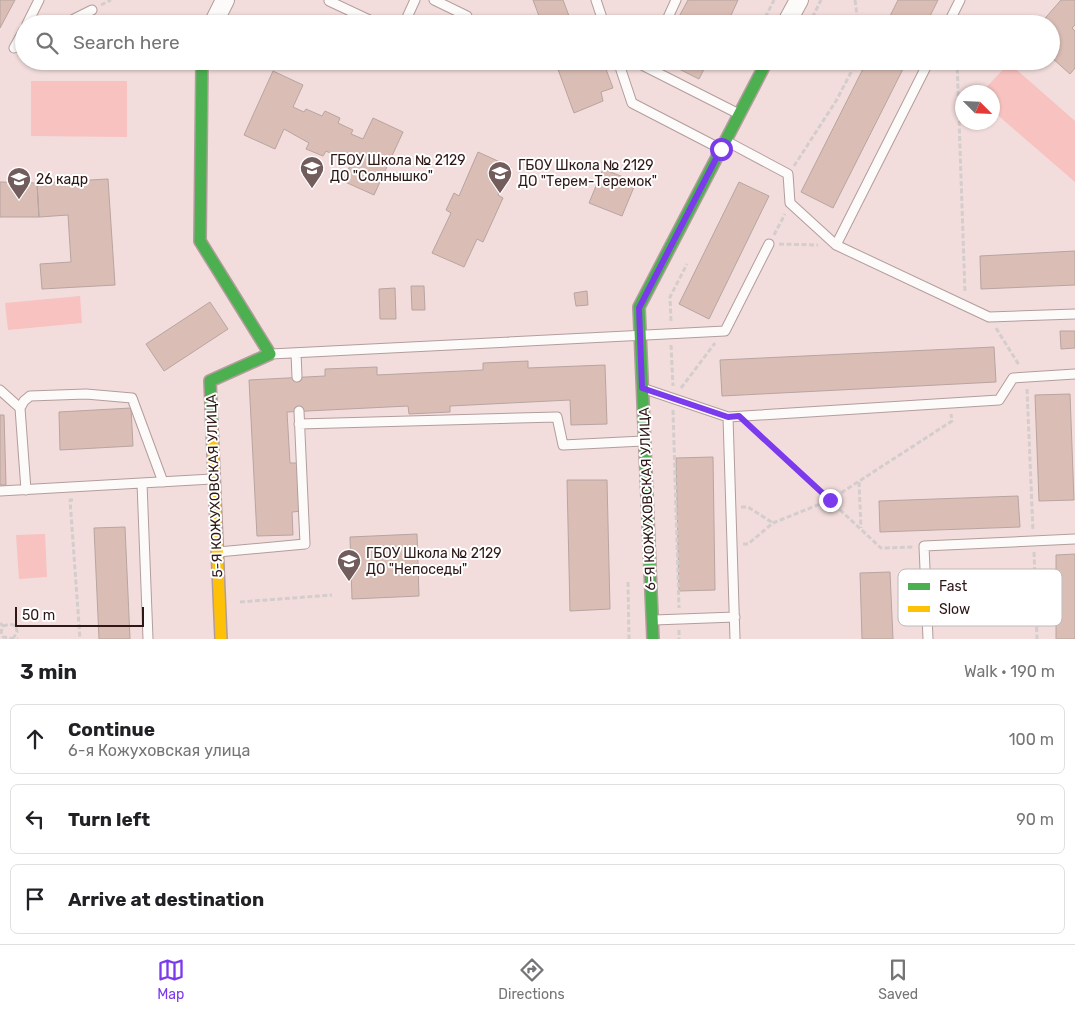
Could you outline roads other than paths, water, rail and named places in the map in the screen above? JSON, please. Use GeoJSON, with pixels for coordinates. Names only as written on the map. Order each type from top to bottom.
{"type":"FeatureCollection","features":[{"type":"Feature","properties":{"kind":"street"},"geometry":{"type":"LineString","coordinates":[[218,15],[225,0]]}},
{"type":"Feature","properties":{"kind":"street"},"geometry":{"type":"LineString","coordinates":[[791,15],[799,0]]}},
{"type":"Feature","properties":{"kind":"street"},"geometry":{"type":"LineString","coordinates":[[202,70],[200,241],[270,354]]}},
{"type":"Feature","properties":{"kind":"street","name":"6-Я КОЖУХОВСКАЯ УЛИЦА"},"geometry":{"type":"LineString","coordinates":[[652,639],[639,308],[762,70]]}},
{"type":"Feature","properties":{"kind":"street","name":"5-Я КОЖУХОВСКАЯ УЛИЦА"},"geometry":{"type":"LineString","coordinates":[[220,639],[210,381],[270,354]]}},
{"type":"Feature","properties":{"kind":"lane"},"geometry":{"type":"LineString","coordinates":[[32,15],[39,0]]}},
{"type":"Feature","properties":{"kind":"lane"},"geometry":{"type":"LineString","coordinates":[[328,0],[359,15]]}},
{"type":"Feature","properties":{"kind":"lane"},"geometry":{"type":"LineString","coordinates":[[408,15],[415,0]]}},
{"type":"Feature","properties":{"kind":"lane"},"geometry":{"type":"LineString","coordinates":[[434,0],[465,15]]}},
{"type":"Feature","properties":{"kind":"lane"},"geometry":{"type":"LineString","coordinates":[[596,0],[601,15]]}},
{"type":"Feature","properties":{"kind":"lane"},"geometry":{"type":"LineString","coordinates":[[668,15],[676,0]]}},
{"type":"Feature","properties":{"kind":"lane"},"geometry":{"type":"LineString","coordinates":[[952,15],[960,0]]}},
{"type":"Feature","properties":{"kind":"lane"},"geometry":{"type":"LineString","coordinates":[[82,15],[92,10]]}},
{"type":"Feature","properties":{"kind":"lane"},"geometry":{"type":"LineString","coordinates":[[621,70],[632,103],[788,174],[790,203],[836,245],[989,317],[1075,314]]}},
{"type":"Feature","properties":{"kind":"lane"},"geometry":{"type":"LineString","coordinates":[[652,70],[739,114]]}},
{"type":"Feature","properties":{"kind":"lane"},"geometry":{"type":"LineString","coordinates":[[836,245],[924,70]]}},
{"type":"Feature","properties":{"kind":"lane"},"geometry":{"type":"LineString","coordinates":[[270,354],[725,331],[769,244]]}},
{"type":"Feature","properties":{"kind":"lane"},"geometry":{"type":"LineString","coordinates":[[296,352],[297,377]]}},
{"type":"Feature","properties":{"kind":"lane"},"geometry":{"type":"LineString","coordinates":[[642,388],[728,417],[999,400],[1013,378],[1075,374]]}},
{"type":"Feature","properties":{"kind":"lane"},"geometry":{"type":"LineString","coordinates":[[0,390],[20,408]]}},
{"type":"Feature","properties":{"kind":"lane"},"geometry":{"type":"LineString","coordinates":[[26,490],[20,408],[24,400],[30,396],[86,394],[132,398],[163,482]]}},
{"type":"Feature","properties":{"kind":"lane"},"geometry":{"type":"LineString","coordinates":[[217,552],[305,544],[299,411]]}},
{"type":"Feature","properties":{"kind":"lane"},"geometry":{"type":"LineString","coordinates":[[299,424],[557,417],[563,445],[644,441]]}},
{"type":"Feature","properties":{"kind":"lane"},"geometry":{"type":"LineString","coordinates":[[728,417],[735,639]]}},
{"type":"Feature","properties":{"kind":"lane"},"geometry":{"type":"LineString","coordinates":[[0,491],[214,479]]}},
{"type":"Feature","properties":{"kind":"lane"},"geometry":{"type":"LineString","coordinates":[[142,483],[148,639]]}},
{"type":"Feature","properties":{"kind":"lane"},"geometry":{"type":"LineString","coordinates":[[925,569],[924,546],[1075,538]]}},
{"type":"Feature","properties":{"kind":"lane"},"geometry":{"type":"LineString","coordinates":[[652,620],[735,617]]}},
{"type":"Feature","properties":{"kind":"lane"},"geometry":{"type":"LineString","coordinates":[[927,626],[928,639]]}},
{"type":"Feature","properties":{"kind":"place","name":"ГБОУ Школа № 2129 ДО \"Солнышко\""},"geometry":{"type":"Point","coordinates":[312,189]}},
{"type":"Feature","properties":{"kind":"place","name":"ГБОУ Школа № 2129 ДО \"Терем-Теремок\""},"geometry":{"type":"Point","coordinates":[500,194]}},
{"type":"Feature","properties":{"kind":"place","name":"26 кадр"},"geometry":{"type":"Point","coordinates":[19,200]}},
{"type":"Feature","properties":{"kind":"place","name":"ГБОУ Школа № 2129 ДО \"Непоседы\""},"geometry":{"type":"Point","coordinates":[349,582]}}]}
